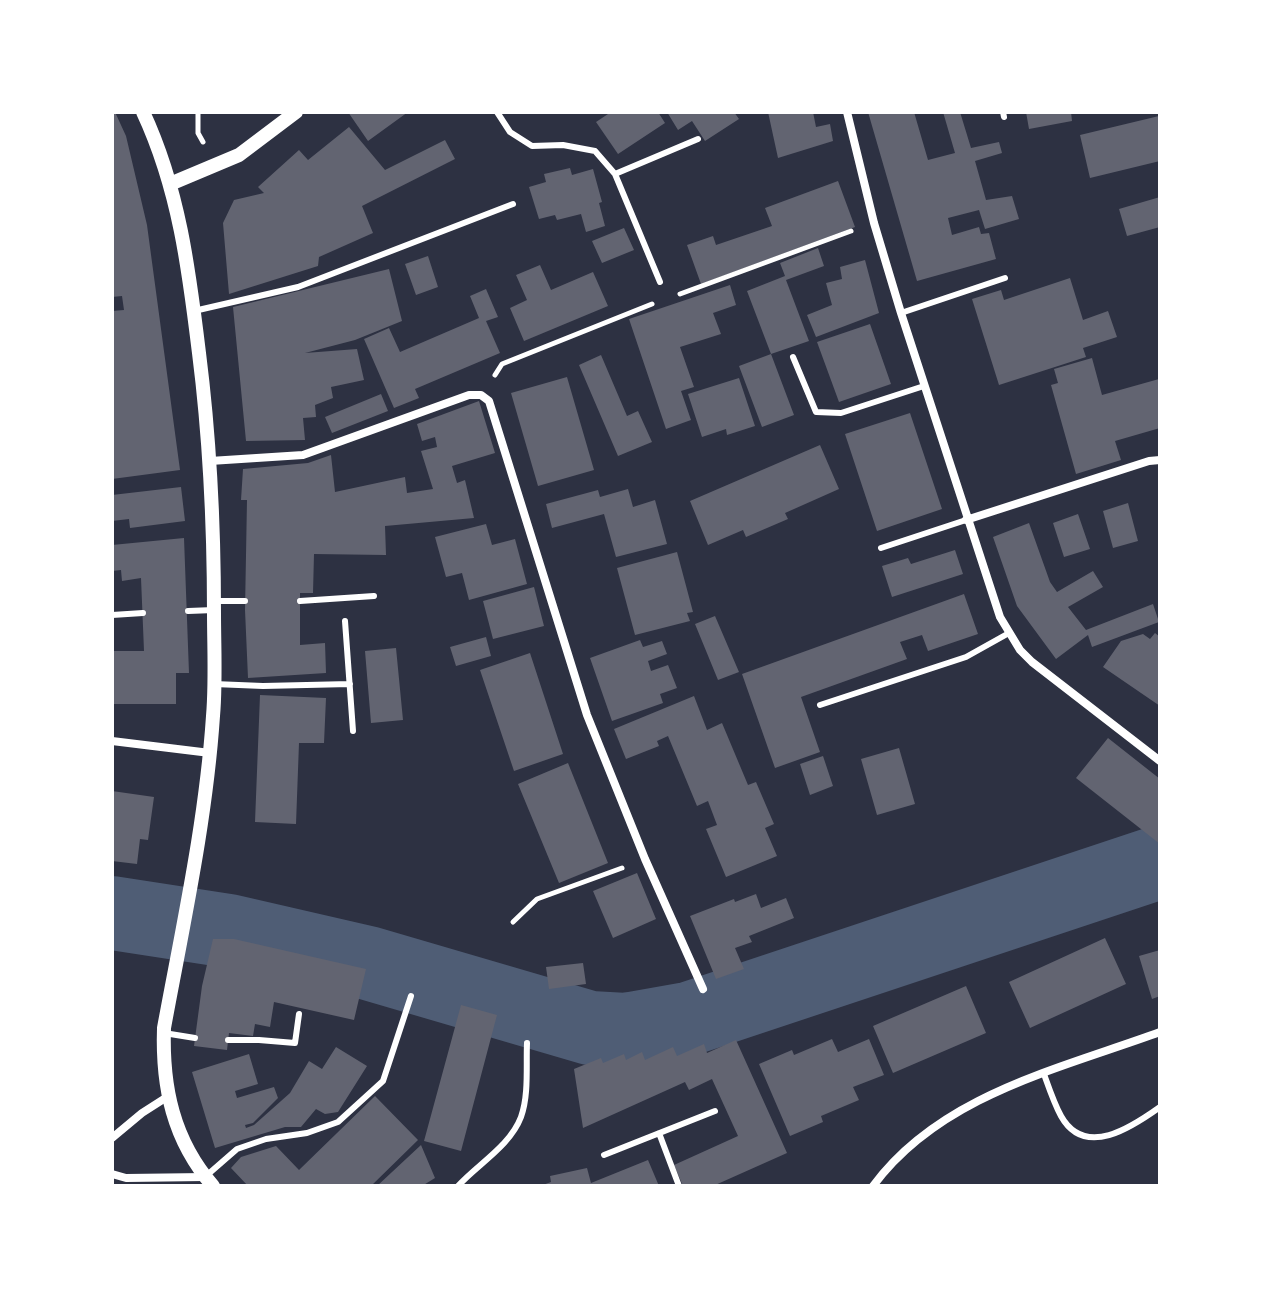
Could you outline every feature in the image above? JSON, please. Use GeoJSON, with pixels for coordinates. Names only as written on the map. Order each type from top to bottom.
{"type":"FeatureCollection","features":[{"type":"Feature","properties":{"kind":"street"},"geometry":{"type":"LineString","coordinates":[[143,112],[170,184],[185,247],[210,461],[214,606],[210,753],[163,1051],[167,1097],[183,1139],[209,1182]]}},
{"type":"Feature","properties":{"kind":"street"},"geometry":{"type":"LineString","coordinates":[[170,184],[239,155],[296,112]]}},
{"type":"Feature","properties":{"kind":"street"},"geometry":{"type":"LineString","coordinates":[[847,112],[874,223],[991,596],[1020,650],[1051,679],[1160,761]]}},
{"type":"Feature","properties":{"kind":"street"},"geometry":{"type":"LineString","coordinates":[[210,461],[303,455],[469,395],[481,395],[489,401],[587,715],[645,859],[703,989]]}},
{"type":"Feature","properties":{"kind":"street"},"geometry":{"type":"LineString","coordinates":[[966,520],[1160,460]]}},
{"type":"Feature","properties":{"kind":"street"},"geometry":{"type":"LineString","coordinates":[[112,741],[210,753]]}},
{"type":"Feature","properties":{"kind":"street"},"geometry":{"type":"LineString","coordinates":[[873,1186],[891,1162],[927,1131],[971,1103],[1160,1032]]}},
{"type":"Feature","properties":{"kind":"street"},"geometry":{"type":"LineString","coordinates":[[112,1138],[167,1097]]}},
{"type":"Feature","properties":{"kind":"street"},"geometry":{"type":"LineString","coordinates":[[112,1174],[126,1178],[209,1182]]}},
{"type":"Feature","properties":{"kind":"lane"},"geometry":{"type":"LineString","coordinates":[[497,112],[510,132],[532,146],[563,145],[595,151],[615,174],[660,282]]}},
{"type":"Feature","properties":{"kind":"lane"},"geometry":{"type":"LineString","coordinates":[[615,174],[698,139]]}},
{"type":"Feature","properties":{"kind":"lane"},"geometry":{"type":"LineString","coordinates":[[194,311],[298,287],[513,204]]}},
{"type":"Feature","properties":{"kind":"lane"},"geometry":{"type":"LineString","coordinates":[[901,313],[1005,278]]}},
{"type":"Feature","properties":{"kind":"lane"},"geometry":{"type":"LineString","coordinates":[[793,357],[816,412],[841,413],[924,386]]}},
{"type":"Feature","properties":{"kind":"lane"},"geometry":{"type":"LineString","coordinates":[[881,548],[966,520]]}},
{"type":"Feature","properties":{"kind":"lane"},"geometry":{"type":"LineString","coordinates":[[300,601],[374,596]]}},
{"type":"Feature","properties":{"kind":"lane"},"geometry":{"type":"LineString","coordinates":[[188,611],[245,601]]}},
{"type":"Feature","properties":{"kind":"lane"},"geometry":{"type":"LineString","coordinates":[[112,615],[143,613]]}},
{"type":"Feature","properties":{"kind":"lane"},"geometry":{"type":"LineString","coordinates":[[345,621],[353,731]]}},
{"type":"Feature","properties":{"kind":"lane"},"geometry":{"type":"LineString","coordinates":[[820,705],[966,657],[1009,633]]}},
{"type":"Feature","properties":{"kind":"lane"},"geometry":{"type":"LineString","coordinates":[[214,684],[350,684]]}},
{"type":"Feature","properties":{"kind":"lane"},"geometry":{"type":"LineString","coordinates":[[209,1182],[237,1149],[266,1139],[307,1133],[338,1122],[383,1081],[411,996]]}},
{"type":"Feature","properties":{"kind":"lane"},"geometry":{"type":"LineString","coordinates":[[228,1040],[295,1043],[299,1014]]}},
{"type":"Feature","properties":{"kind":"lane"},"geometry":{"type":"LineString","coordinates":[[164,1033],[195,1038]]}},
{"type":"Feature","properties":{"kind":"lane"},"geometry":{"type":"LineString","coordinates":[[458,1186],[506,1140],[521,1117],[527,1043]]}},
{"type":"Feature","properties":{"kind":"lane"},"geometry":{"type":"LineString","coordinates":[[1044,1074],[1062,1119],[1083,1136],[1101,1138],[1120,1132],[1160,1107]]}},
{"type":"Feature","properties":{"kind":"lane"},"geometry":{"type":"LineString","coordinates":[[604,1155],[715,1111]]}},
{"type":"Feature","properties":{"kind":"lane"},"geometry":{"type":"LineString","coordinates":[[659,1133],[679,1186]]}},
{"type":"Feature","properties":{"kind":"path"},"geometry":{"type":"LineString","coordinates":[[513,922],[537,899],[645,859]]}},
{"type":"Feature","properties":{"kind":"building"},"geometry":{"type":"Polygon","coordinates":[[[112,112],[115,112],[126,136],[147,225],[180,470],[112,479],[112,311],[124,310],[122,296],[112,297],[112,112]]]}},
{"type":"Feature","properties":{"kind":"building"},"geometry":{"type":"Polygon","coordinates":[[[348,112],[408,112],[368,141],[348,112]]]}},
{"type":"Feature","properties":{"kind":"building"},"geometry":{"type":"Polygon","coordinates":[[[611,112],[658,112],[665,123],[618,154],[596,122],[611,112]]]}},
{"type":"Feature","properties":{"kind":"building"},"geometry":{"type":"Polygon","coordinates":[[[667,112],[734,112],[739,119],[705,141],[692,121],[678,130],[667,112]]]}},
{"type":"Feature","properties":{"kind":"building"},"geometry":{"type":"Polygon","coordinates":[[[768,112],[813,112],[816,127],[830,124],[833,141],[778,158],[768,112]]]}},
{"type":"Feature","properties":{"kind":"building"},"geometry":{"type":"Polygon","coordinates":[[[868,112],[914,112],[928,160],[955,153],[943,112],[960,112],[971,148],[999,142],[1002,153],[975,161],[986,200],[1012,196],[1019,219],[985,229],[979,210],[948,218],[952,235],[979,227],[981,234],[989,233],[996,259],[917,281],[868,112]]]}},
{"type":"Feature","properties":{"kind":"building"},"geometry":{"type":"Polygon","coordinates":[[[1026,112],[1071,112],[1072,121],[1029,129],[1026,112]]]}},
{"type":"Feature","properties":{"kind":"building"},"geometry":{"type":"Polygon","coordinates":[[[1159,116],[1160,161],[1090,178],[1080,135],[1159,116]]]}},
{"type":"Feature","properties":{"kind":"building"},"geometry":{"type":"Polygon","coordinates":[[[349,127],[385,170],[445,140],[455,159],[362,206],[373,233],[319,257],[318,266],[229,294],[223,223],[234,200],[264,193],[258,187],[299,150],[308,160],[349,127]]]}},
{"type":"Feature","properties":{"kind":"building"},"geometry":{"type":"Polygon","coordinates":[[[570,168],[572,175],[593,169],[605,226],[586,232],[581,214],[557,220],[555,215],[539,219],[529,187],[546,182],[544,174],[570,168]]]}},
{"type":"Feature","properties":{"kind":"building"},"geometry":{"type":"Polygon","coordinates":[[[838,181],[855,227],[701,284],[687,245],[713,236],[716,245],[772,226],[765,208],[838,181]]]}},
{"type":"Feature","properties":{"kind":"building"},"geometry":{"type":"Polygon","coordinates":[[[1160,197],[1160,227],[1127,236],[1119,209],[1160,197]]]}},
{"type":"Feature","properties":{"kind":"building"},"geometry":{"type":"Polygon","coordinates":[[[624,228],[634,250],[602,263],[592,241],[624,228]]]}},
{"type":"Feature","properties":{"kind":"building"},"geometry":{"type":"Polygon","coordinates":[[[818,248],[824,266],[786,280],[809,341],[771,354],[747,291],[785,276],[780,263],[818,248]]]}},
{"type":"Feature","properties":{"kind":"building"},"geometry":{"type":"Polygon","coordinates":[[[428,256],[438,287],[416,295],[405,264],[428,256]]]}},
{"type":"Feature","properties":{"kind":"building"},"geometry":{"type":"Polygon","coordinates":[[[865,260],[879,313],[816,337],[807,315],[832,305],[826,283],[842,279],[840,267],[865,260]]]}},
{"type":"Feature","properties":{"kind":"building"},"geometry":{"type":"Polygon","coordinates":[[[540,265],[551,290],[593,272],[608,306],[524,341],[510,308],[527,300],[516,275],[540,265]]]}},
{"type":"Feature","properties":{"kind":"building"},"geometry":{"type":"Polygon","coordinates":[[[389,269],[402,321],[355,340],[305,353],[357,349],[364,380],[331,387],[333,398],[315,405],[316,417],[303,418],[305,440],[246,441],[233,307],[389,269]]]}},
{"type":"Feature","properties":{"kind":"building"},"geometry":{"type":"Polygon","coordinates":[[[1070,278],[1083,320],[1108,311],[1117,337],[1083,348],[1086,357],[999,385],[972,299],[1001,290],[1004,300],[1070,278]]]}},
{"type":"Feature","properties":{"kind":"building"},"geometry":{"type":"Polygon","coordinates":[[[730,285],[736,305],[713,313],[721,334],[680,347],[694,387],[681,391],[691,420],[666,429],[629,319],[730,285]]]}},
{"type":"Feature","properties":{"kind":"building"},"geometry":{"type":"Polygon","coordinates":[[[486,289],[498,317],[486,321],[500,353],[415,389],[419,398],[394,408],[364,339],[389,328],[400,352],[479,318],[470,296],[486,289]]]}},
{"type":"Feature","properties":{"kind":"building"},"geometry":{"type":"Polygon","coordinates":[[[870,324],[891,384],[839,402],[817,342],[870,324]]]}},
{"type":"Feature","properties":{"kind":"building"},"geometry":{"type":"Polygon","coordinates":[[[771,354],[794,415],[762,427],[739,366],[771,354]]]}},
{"type":"Feature","properties":{"kind":"building"},"geometry":{"type":"Polygon","coordinates":[[[601,355],[627,416],[638,411],[652,442],[618,456],[579,365],[601,355]]]}},
{"type":"Feature","properties":{"kind":"building"},"geometry":{"type":"Polygon","coordinates":[[[1092,358],[1102,395],[1159,379],[1160,428],[1115,441],[1121,460],[1076,474],[1051,385],[1058,383],[1054,369],[1092,358]]]}},
{"type":"Feature","properties":{"kind":"building"},"geometry":{"type":"Polygon","coordinates":[[[567,377],[594,470],[538,486],[511,393],[567,377]]]}},
{"type":"Feature","properties":{"kind":"building"},"geometry":{"type":"Polygon","coordinates":[[[739,378],[755,426],[727,435],[726,429],[702,437],[688,394],[739,378]]]}},
{"type":"Feature","properties":{"kind":"building"},"geometry":{"type":"Polygon","coordinates":[[[381,394],[388,411],[332,433],[325,417],[381,394]]]}},
{"type":"Feature","properties":{"kind":"building"},"geometry":{"type":"Polygon","coordinates":[[[479,401],[495,453],[452,466],[457,483],[465,480],[474,518],[385,526],[386,555],[314,554],[313,593],[300,593],[300,645],[325,643],[326,673],[248,678],[245,610],[247,500],[241,500],[243,469],[308,463],[331,455],[335,492],[405,477],[407,493],[433,489],[421,451],[437,447],[435,437],[422,441],[417,424],[479,401]]]}},
{"type":"Feature","properties":{"kind":"building"},"geometry":{"type":"Polygon","coordinates":[[[910,413],[942,509],[877,531],[845,434],[910,413]]]}},
{"type":"Feature","properties":{"kind":"building"},"geometry":{"type":"Polygon","coordinates":[[[820,445],[839,489],[785,513],[788,519],[746,537],[743,530],[708,545],[690,501],[820,445]]]}},
{"type":"Feature","properties":{"kind":"building"},"geometry":{"type":"Polygon","coordinates":[[[181,487],[185,521],[130,528],[129,519],[112,521],[112,495],[181,487]]]}},
{"type":"Feature","properties":{"kind":"building"},"geometry":{"type":"Polygon","coordinates":[[[628,489],[633,507],[655,500],[667,544],[616,557],[604,514],[552,528],[546,504],[598,490],[600,497],[628,489]]]}},
{"type":"Feature","properties":{"kind":"building"},"geometry":{"type":"Polygon","coordinates":[[[1128,503],[1138,541],[1113,548],[1103,511],[1128,503]]]}},
{"type":"Feature","properties":{"kind":"building"},"geometry":{"type":"Polygon","coordinates":[[[1078,514],[1090,549],[1064,557],[1053,523],[1078,514]]]}},
{"type":"Feature","properties":{"kind":"building"},"geometry":{"type":"Polygon","coordinates":[[[1029,523],[1050,582],[1057,592],[1093,571],[1103,587],[1068,607],[1086,630],[1153,604],[1159,622],[1092,647],[1088,635],[1056,659],[1017,606],[993,537],[1029,523]]]}},
{"type":"Feature","properties":{"kind":"building"},"geometry":{"type":"Polygon","coordinates":[[[486,524],[492,545],[515,539],[527,584],[469,600],[462,573],[446,577],[435,537],[486,524]]]}},
{"type":"Feature","properties":{"kind":"building"},"geometry":{"type":"Polygon","coordinates":[[[184,538],[189,673],[176,673],[176,704],[112,704],[112,651],[144,651],[141,578],[122,581],[121,570],[112,571],[112,545],[184,538]]]}},
{"type":"Feature","properties":{"kind":"building"},"geometry":{"type":"Polygon","coordinates":[[[955,550],[963,574],[892,597],[882,566],[908,558],[911,564],[955,550]]]}},
{"type":"Feature","properties":{"kind":"building"},"geometry":{"type":"Polygon","coordinates":[[[677,552],[693,612],[687,613],[690,621],[635,635],[617,568],[677,552]]]}},
{"type":"Feature","properties":{"kind":"building"},"geometry":{"type":"Polygon","coordinates":[[[534,587],[544,626],[493,639],[483,601],[534,587]]]}},
{"type":"Feature","properties":{"kind":"building"},"geometry":{"type":"Polygon","coordinates":[[[964,594],[978,634],[928,651],[922,635],[900,642],[907,659],[801,697],[820,752],[775,768],[742,674],[964,594]]]}},
{"type":"Feature","properties":{"kind":"building"},"geometry":{"type":"Polygon","coordinates":[[[715,616],[739,672],[718,680],[695,624],[715,616]]]}},
{"type":"Feature","properties":{"kind":"building"},"geometry":{"type":"Polygon","coordinates":[[[1155,633],[1160,637],[1160,706],[1103,667],[1121,641],[1143,634],[1150,639],[1155,633]]]}},
{"type":"Feature","properties":{"kind":"building"},"geometry":{"type":"Polygon","coordinates":[[[486,637],[491,656],[456,666],[450,647],[486,637]]]}},
{"type":"Feature","properties":{"kind":"building"},"geometry":{"type":"Polygon","coordinates":[[[640,640],[643,647],[662,641],[667,654],[648,661],[651,671],[668,665],[677,688],[660,694],[663,703],[612,721],[590,658],[640,640]]]}},
{"type":"Feature","properties":{"kind":"building"},"geometry":{"type":"Polygon","coordinates":[[[396,648],[403,720],[371,723],[365,651],[396,648]]]}},
{"type":"Feature","properties":{"kind":"building"},"geometry":{"type":"Polygon","coordinates":[[[530,653],[563,754],[514,771],[480,670],[530,653]]]}},
{"type":"Feature","properties":{"kind":"building"},"geometry":{"type":"Polygon","coordinates":[[[260,695],[326,698],[324,743],[299,743],[296,824],[255,822],[260,695]]]}},
{"type":"Feature","properties":{"kind":"building"},"geometry":{"type":"Polygon","coordinates":[[[694,696],[707,730],[722,723],[748,785],[756,782],[774,824],[765,828],[777,856],[726,877],[706,829],[717,825],[708,801],[697,806],[668,736],[657,741],[659,746],[626,759],[614,729],[694,696]]]}},
{"type":"Feature","properties":{"kind":"building"},"geometry":{"type":"Polygon","coordinates":[[[1108,738],[1160,779],[1160,844],[1076,778],[1108,738]]]}},
{"type":"Feature","properties":{"kind":"building"},"geometry":{"type":"Polygon","coordinates":[[[899,748],[915,804],[877,815],[861,759],[899,748]]]}},
{"type":"Feature","properties":{"kind":"building"},"geometry":{"type":"Polygon","coordinates":[[[823,756],[833,786],[810,795],[800,764],[823,756]]]}},
{"type":"Feature","properties":{"kind":"building"},"geometry":{"type":"Polygon","coordinates":[[[568,763],[608,863],[559,883],[518,784],[568,763]]]}},
{"type":"Feature","properties":{"kind":"building"},"geometry":{"type":"Polygon","coordinates":[[[112,791],[154,797],[148,840],[140,839],[137,864],[112,861],[112,791]]]}},
{"type":"Feature","properties":{"kind":"building"},"geometry":{"type":"Polygon","coordinates":[[[637,873],[656,919],[613,938],[593,891],[637,873]]]}},
{"type":"Feature","properties":{"kind":"building"},"geometry":{"type":"Polygon","coordinates":[[[756,894],[761,908],[786,898],[794,918],[749,936],[752,942],[735,948],[744,969],[716,979],[690,916],[756,894]]]}},
{"type":"Feature","properties":{"kind":"building"},"geometry":{"type":"Polygon","coordinates":[[[1105,938],[1126,984],[1030,1028],[1009,982],[1105,938]]]}},
{"type":"Feature","properties":{"kind":"building"},"geometry":{"type":"Polygon","coordinates":[[[213,939],[234,939],[366,969],[354,1020],[274,1002],[270,1027],[255,1024],[253,1036],[229,1033],[227,1050],[194,1046],[202,986],[213,939]]]}},
{"type":"Feature","properties":{"kind":"building"},"geometry":{"type":"Polygon","coordinates":[[[1160,950],[1160,996],[1152,999],[1139,956],[1160,950]]]}},
{"type":"Feature","properties":{"kind":"building"},"geometry":{"type":"Polygon","coordinates":[[[583,963],[586,984],[549,989],[546,967],[583,963]]]}},
{"type":"Feature","properties":{"kind":"building"},"geometry":{"type":"Polygon","coordinates":[[[966,986],[986,1033],[893,1073],[873,1026],[966,986]]]}},
{"type":"Feature","properties":{"kind":"building"},"geometry":{"type":"Polygon","coordinates":[[[461,1005],[497,1015],[461,1151],[424,1141],[461,1005]]]}},
{"type":"Feature","properties":{"kind":"building"},"geometry":{"type":"Polygon","coordinates":[[[832,1039],[838,1052],[869,1039],[884,1075],[853,1087],[859,1100],[821,1116],[823,1122],[790,1136],[759,1064],[792,1050],[794,1055],[832,1039]]]}},
{"type":"Feature","properties":{"kind":"building"},"geometry":{"type":"Polygon","coordinates":[[[736,1040],[787,1153],[713,1186],[683,1186],[674,1165],[738,1136],[712,1079],[689,1090],[685,1082],[583,1128],[574,1069],[601,1058],[603,1063],[624,1054],[626,1060],[642,1052],[645,1060],[673,1047],[677,1056],[704,1044],[707,1053],[736,1040]]]}},
{"type":"Feature","properties":{"kind":"building"},"geometry":{"type":"Polygon","coordinates":[[[336,1047],[367,1066],[338,1112],[325,1114],[316,1109],[301,1127],[285,1127],[215,1148],[192,1072],[249,1054],[258,1084],[235,1091],[237,1098],[274,1087],[278,1098],[253,1123],[245,1125],[246,1128],[254,1125],[290,1093],[309,1061],[322,1069],[336,1047]]]}},
{"type":"Feature","properties":{"kind":"building"},"geometry":{"type":"Polygon","coordinates":[[[375,1096],[418,1140],[371,1186],[248,1186],[231,1168],[241,1157],[276,1146],[299,1170],[375,1096]]]}},
{"type":"Feature","properties":{"kind":"building"},"geometry":{"type":"Polygon","coordinates":[[[421,1145],[435,1178],[422,1186],[377,1186],[421,1145]]]}},
{"type":"Feature","properties":{"kind":"building"},"geometry":{"type":"Polygon","coordinates":[[[648,1160],[659,1186],[540,1186],[551,1182],[550,1176],[587,1168],[591,1183],[648,1160]]]}},
{"type":"Feature","properties":{"kind":"waterway"},"geometry":{"type":"LineString","coordinates":[[112,913],[229,931],[368,963],[590,1028],[626,1030],[688,1019],[1160,862]]}}]}
